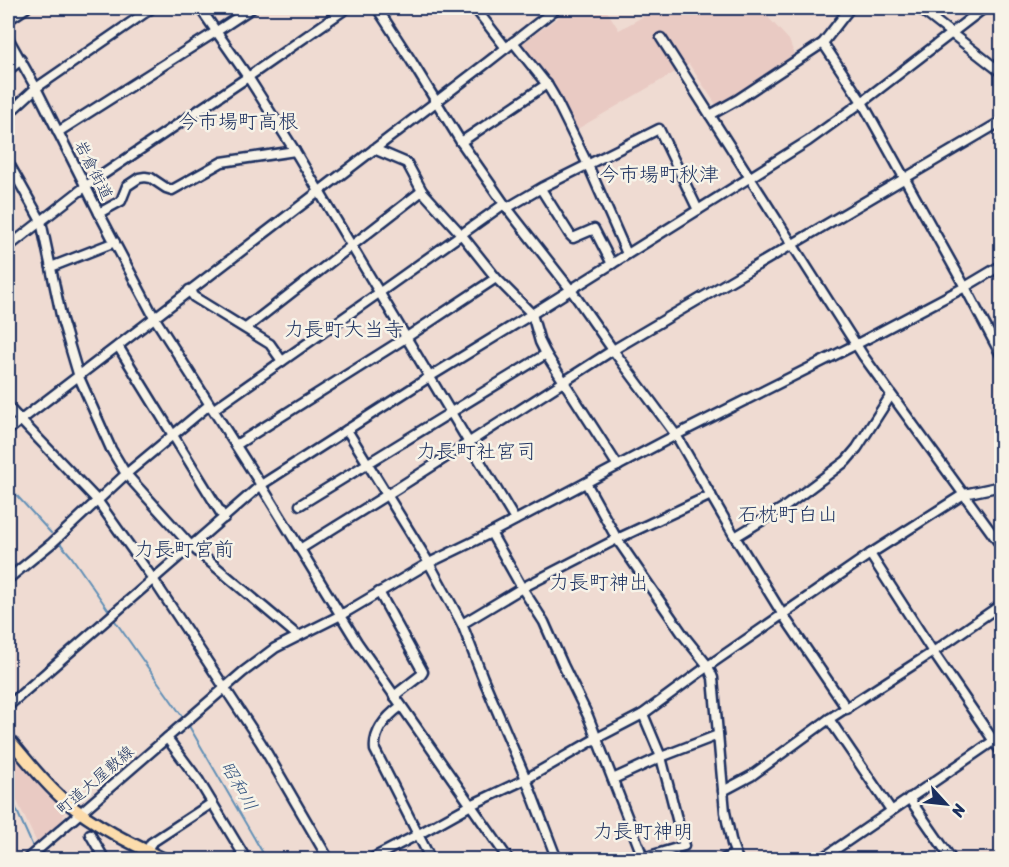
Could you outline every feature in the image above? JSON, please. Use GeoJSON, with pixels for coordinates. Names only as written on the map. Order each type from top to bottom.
{"type":"FeatureCollection","features":[{"type":"Feature","properties":{"kind":"main road"},"geometry":{"type":"LineString","coordinates":[[8,738],[58,794],[80,813],[113,834],[164,859]]}},
{"type":"Feature","properties":{"kind":"street"},"geometry":{"type":"LineString","coordinates":[[8,20],[26,8]]}},
{"type":"Feature","properties":{"kind":"street"},"geometry":{"type":"LineString","coordinates":[[8,114],[36,88],[152,8]]}},
{"type":"Feature","properties":{"kind":"street"},"geometry":{"type":"LineString","coordinates":[[200,8],[248,77],[320,191],[515,520]]}},
{"type":"Feature","properties":{"kind":"street"},"geometry":{"type":"LineString","coordinates":[[58,132],[252,8]]}},
{"type":"Feature","properties":{"kind":"street"},"geometry":{"type":"LineString","coordinates":[[8,248],[86,186],[347,8]]}},
{"type":"Feature","properties":{"kind":"street"},"geometry":{"type":"LineString","coordinates":[[377,8],[461,142],[505,206],[571,290],[676,435],[783,615],[847,709]]}},
{"type":"Feature","properties":{"kind":"street"},"geometry":{"type":"LineString","coordinates":[[475,8],[547,84],[588,165],[627,254]]}},
{"type":"Feature","properties":{"kind":"street"},"geometry":{"type":"LineString","coordinates":[[8,430],[557,8]]}},
{"type":"Feature","properties":{"kind":"street"},"geometry":{"type":"LineString","coordinates":[[710,115],[737,100],[823,43],[850,8]]}},
{"type":"Feature","properties":{"kind":"street"},"geometry":{"type":"LineString","coordinates":[[919,8],[1002,72]]}},
{"type":"Feature","properties":{"kind":"street"},"geometry":{"type":"LineString","coordinates":[[8,706],[261,485],[430,376],[808,141],[984,8]]}},
{"type":"Feature","properties":{"kind":"street","name":"岩倉街道"},"geometry":{"type":"LineString","coordinates":[[8,38],[154,317],[357,642],[508,860]]}},
{"type":"Feature","properties":{"kind":"street"},"geometry":{"type":"LineString","coordinates":[[661,38],[749,178],[891,395],[1002,547]]}},
{"type":"Feature","properties":{"kind":"street"},"geometry":{"type":"LineString","coordinates":[[823,43],[862,102],[1002,357]]}},
{"type":"Feature","properties":{"kind":"street"},"geometry":{"type":"LineString","coordinates":[[8,70],[21,60]]}},
{"type":"Feature","properties":{"kind":"street"},"geometry":{"type":"LineString","coordinates":[[461,142],[547,84]]}},
{"type":"Feature","properties":{"kind":"street"},"geometry":{"type":"LineString","coordinates":[[300,549],[613,350],[1002,121]]}},
{"type":"Feature","properties":{"kind":"street"},"geometry":{"type":"LineString","coordinates":[[8,579],[52,543],[126,474],[211,407],[282,361],[505,206],[659,129],[698,210]]}},
{"type":"Feature","properties":{"kind":"street"},"geometry":{"type":"LineString","coordinates":[[374,149],[407,163],[422,191],[462,234],[496,278],[532,314],[546,354],[618,466]]}},
{"type":"Feature","properties":{"kind":"street"},"geometry":{"type":"LineString","coordinates":[[99,213],[121,201],[127,186],[139,178],[151,178],[172,190],[222,162],[295,151]]}},
{"type":"Feature","properties":{"kind":"street"},"geometry":{"type":"LineString","coordinates":[[8,162],[41,221],[62,320],[79,376],[111,449],[126,474],[191,546],[298,636]]}},
{"type":"Feature","properties":{"kind":"street"},"geometry":{"type":"LineString","coordinates":[[541,189],[573,238],[594,229],[612,264]]}},
{"type":"Feature","properties":{"kind":"street"},"geometry":{"type":"LineString","coordinates":[[246,328],[422,191]]}},
{"type":"Feature","properties":{"kind":"street"},"geometry":{"type":"LineString","coordinates":[[51,267],[115,243]]}},
{"type":"Feature","properties":{"kind":"street","name":"町道大屋敷線"},"geometry":{"type":"LineString","coordinates":[[26,860],[266,654],[341,615],[429,563],[857,344],[1002,265]]}},
{"type":"Feature","properties":{"kind":"street"},"geometry":{"type":"LineString","coordinates":[[236,445],[408,337],[496,278]]}},
{"type":"Feature","properties":{"kind":"street"},"geometry":{"type":"LineString","coordinates":[[189,290],[194,297],[270,344],[282,361]]}},
{"type":"Feature","properties":{"kind":"street"},"geometry":{"type":"LineString","coordinates":[[118,346],[224,518]]}},
{"type":"Feature","properties":{"kind":"street"},"geometry":{"type":"LineString","coordinates":[[300,505],[546,354]]}},
{"type":"Feature","properties":{"kind":"street"},"geometry":{"type":"LineString","coordinates":[[735,537],[786,506],[846,461],[891,395]]}},
{"type":"Feature","properties":{"kind":"street"},"geometry":{"type":"LineString","coordinates":[[8,407],[97,500],[153,579],[261,743],[329,860]]}},
{"type":"Feature","properties":{"kind":"street"},"geometry":{"type":"LineString","coordinates":[[347,430],[429,563],[462,624],[557,860]]}},
{"type":"Feature","properties":{"kind":"street"},"geometry":{"type":"LineString","coordinates":[[586,483],[617,539],[708,666],[712,678],[725,812],[737,857],[722,860]]}},
{"type":"Feature","properties":{"kind":"street"},"geometry":{"type":"LineString","coordinates":[[369,860],[471,805],[526,779],[643,714],[870,554],[964,494],[1002,486]]}},
{"type":"Feature","properties":{"kind":"street"},"geometry":{"type":"LineString","coordinates":[[462,624],[522,588],[617,539],[711,495]]}},
{"type":"Feature","properties":{"kind":"street"},"geometry":{"type":"LineString","coordinates":[[491,533],[543,622],[597,738],[642,859],[684,846],[661,757],[643,714]]}},
{"type":"Feature","properties":{"kind":"street"},"geometry":{"type":"LineString","coordinates":[[870,554],[1002,753]]}},
{"type":"Feature","properties":{"kind":"street"},"geometry":{"type":"LineString","coordinates":[[379,592],[423,672],[394,696]]}},
{"type":"Feature","properties":{"kind":"street"},"geometry":{"type":"LineString","coordinates":[[723,791],[751,776],[829,719],[1002,604]]}},
{"type":"Feature","properties":{"kind":"street"},"geometry":{"type":"LineString","coordinates":[[401,706],[384,721],[374,741],[375,750],[431,860]]}},
{"type":"Feature","properties":{"kind":"street"},"geometry":{"type":"LineString","coordinates":[[829,719],[891,810]]}},
{"type":"Feature","properties":{"kind":"street"},"geometry":{"type":"LineString","coordinates":[[613,779],[718,735]]}},
{"type":"Feature","properties":{"kind":"street"},"geometry":{"type":"LineString","coordinates":[[820,860],[1002,735]]}},
{"type":"Feature","properties":{"kind":"street"},"geometry":{"type":"LineString","coordinates":[[167,738],[199,781],[243,854],[235,860]]}},
{"type":"Feature","properties":{"kind":"street"},"geometry":{"type":"LineString","coordinates":[[909,798],[952,860]]}},
{"type":"Feature","properties":{"kind":"street"},"geometry":{"type":"LineString","coordinates":[[147,851],[151,843],[212,803]]}},
{"type":"Feature","properties":{"kind":"street"},"geometry":{"type":"LineString","coordinates":[[90,834],[105,860]]}},
{"type":"Feature","properties":{"kind":"shaded area"},"geometry":{"type":"Polygon","coordinates":[[[571,8],[605,8],[619,30],[653,11],[652,8],[756,8],[767,16],[789,40],[795,56],[717,106],[689,64],[574,131],[553,87],[521,44],[571,8]]]}},
{"type":"Feature","properties":{"kind":"shaded area"},"geometry":{"type":"Polygon","coordinates":[[[8,750],[48,796],[64,810],[63,820],[37,843],[8,782],[8,750]]]}},
{"type":"Feature","properties":{"kind":"waterway","name":"昭和川"},"geometry":{"type":"LineString","coordinates":[[8,486],[51,533]]}},
{"type":"Feature","properties":{"kind":"waterway","name":"昭和川"},"geometry":{"type":"LineString","coordinates":[[58,541],[109,611]]}},
{"type":"Feature","properties":{"kind":"waterway","name":"昭和川"},"geometry":{"type":"LineString","coordinates":[[113,618],[182,716]]}},
{"type":"Feature","properties":{"kind":"waterway","name":"昭和川"},"geometry":{"type":"LineString","coordinates":[[189,726],[267,860]]}},
{"type":"Feature","properties":{"kind":"waterway"},"geometry":{"type":"LineString","coordinates":[[8,791],[34,849]]}},
{"type":"Feature","properties":{"kind":"waterway"},"geometry":{"type":"LineString","coordinates":[[36,854],[39,860]]}},
{"type":"Feature","properties":{"kind":"district","name":"今市場町高根"},"geometry":{"type":"Point","coordinates":[238,121]}},
{"type":"Feature","properties":{"kind":"district","name":"今市場町秋津"},"geometry":{"type":"Point","coordinates":[659,174]}},
{"type":"Feature","properties":{"kind":"district","name":"力長町大当寺"},"geometry":{"type":"Point","coordinates":[344,329]}},
{"type":"Feature","properties":{"kind":"district","name":"力長町社宮司"},"geometry":{"type":"Point","coordinates":[476,451]}},
{"type":"Feature","properties":{"kind":"district","name":"石枕町白山"},"geometry":{"type":"Point","coordinates":[788,514]}},
{"type":"Feature","properties":{"kind":"district","name":"力長町宮前"},"geometry":{"type":"Point","coordinates":[184,549]}},
{"type":"Feature","properties":{"kind":"district","name":"力長町神出"},"geometry":{"type":"Point","coordinates":[599,582]}},
{"type":"Feature","properties":{"kind":"district","name":"力長町神明"},"geometry":{"type":"Point","coordinates":[643,831]}}]}
